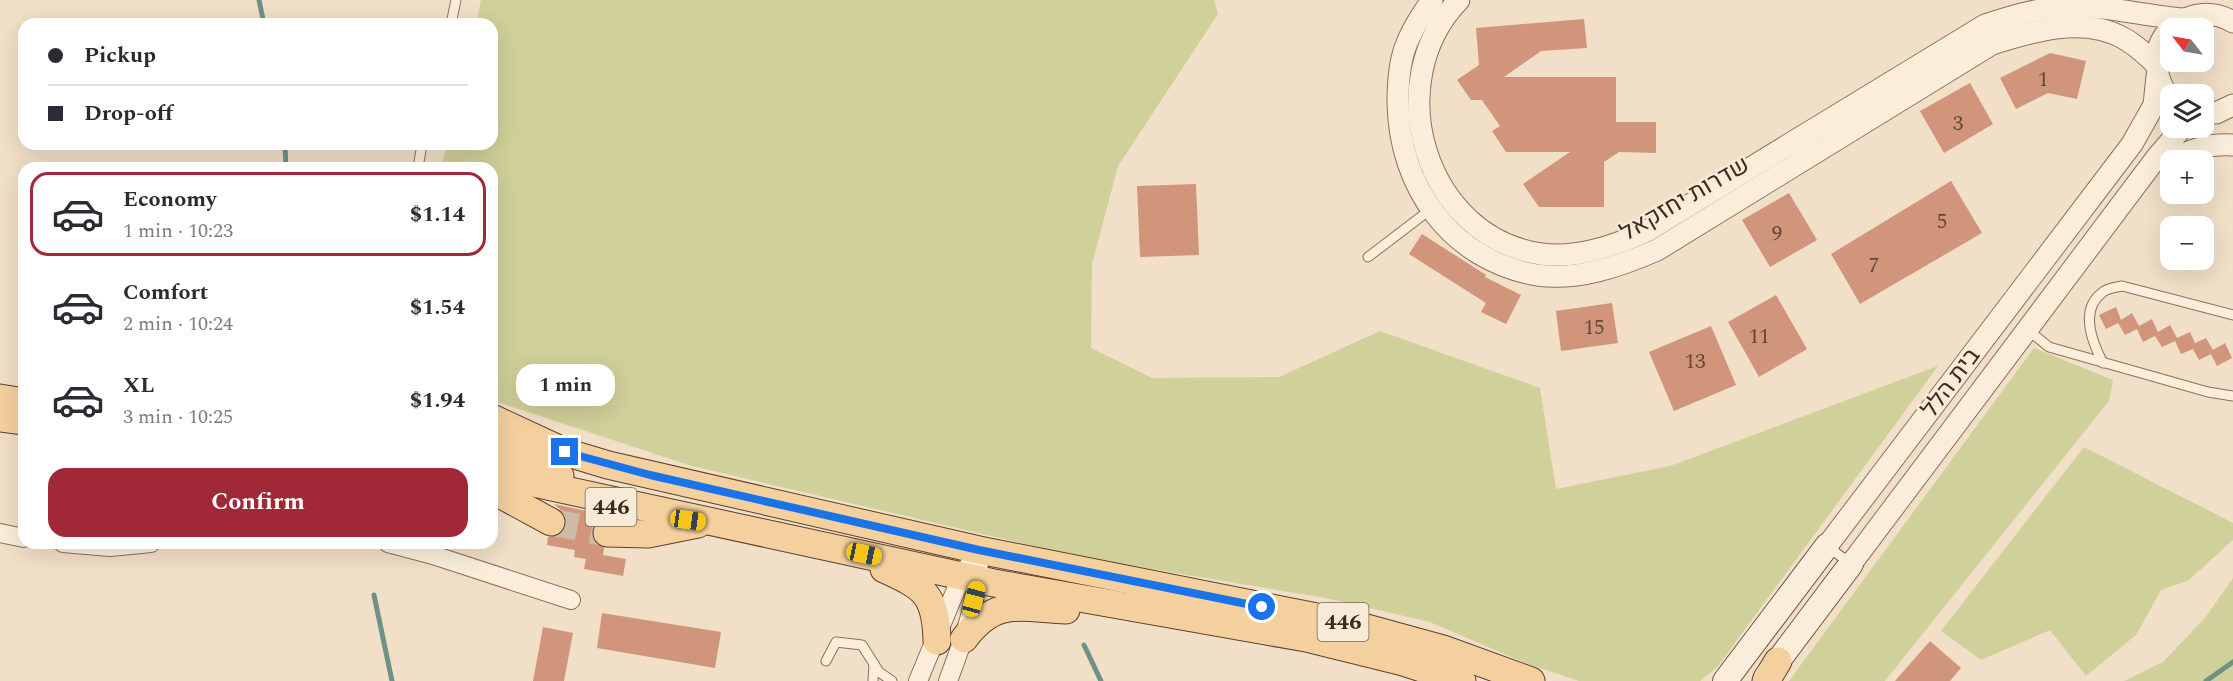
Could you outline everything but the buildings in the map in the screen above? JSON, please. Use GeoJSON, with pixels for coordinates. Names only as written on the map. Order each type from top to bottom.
{"type":"FeatureCollection","features":[{"type":"Feature","properties":{"kind":"main road"},"geometry":{"type":"LineString","coordinates":[[0,398],[18,401]]}},
{"type":"Feature","properties":{"kind":"main road"},"geometry":{"type":"LineString","coordinates":[[0,418],[18,420]]}},
{"type":"Feature","properties":{"kind":"main road","name":"446"},"geometry":{"type":"LineString","coordinates":[[498,421],[565,452],[608,465],[979,550],[1363,627],[1443,649],[1531,681]]}},
{"type":"Feature","properties":{"kind":"main road","name":"446"},"geometry":{"type":"LineString","coordinates":[[498,449],[560,476]]}},
{"type":"Feature","properties":{"kind":"main road","name":"446"},"geometry":{"type":"LineString","coordinates":[[498,460],[560,476],[718,525]]}},
{"type":"Feature","properties":{"kind":"main road","name":"446"},"geometry":{"type":"LineString","coordinates":[[498,486],[718,525],[971,577],[1190,616],[1349,648],[1462,681]]}},
{"type":"Feature","properties":{"kind":"main road","name":"446"},"geometry":{"type":"LineString","coordinates":[[498,488],[551,522]]}},
{"type":"Feature","properties":{"kind":"main road","name":"446"},"geometry":{"type":"LineString","coordinates":[[607,533],[648,534],[718,525]]}},
{"type":"Feature","properties":{"kind":"main road","name":"בית הלל"},"geometry":{"type":"LineString","coordinates":[[1725,681],[1827,546]]}},
{"type":"Feature","properties":{"kind":"main road"},"geometry":{"type":"LineString","coordinates":[[844,550],[915,583],[930,597],[936,615],[937,641]]}},
{"type":"Feature","properties":{"kind":"main road","name":"בית הלל"},"geometry":{"type":"LineString","coordinates":[[1769,674],[1851,564]]}},
{"type":"Feature","properties":{"kind":"main road"},"geometry":{"type":"LineString","coordinates":[[964,639],[976,622],[988,613],[1008,606],[1190,616]]}},
{"type":"Feature","properties":{"kind":"street","name":"שדרות יחזקאל"},"geometry":{"type":"LineString","coordinates":[[1432,0],[1406,48],[1398,82],[1401,143],[1410,173],[1431,209],[1464,243],[1488,260],[1539,275],[1598,272],[1657,250],[1962,37],[2008,17],[2033,10],[2069,7],[2160,23]]}},
{"type":"Feature","properties":{"kind":"street","name":"שדרות יחזקאל"},"geometry":{"type":"LineString","coordinates":[[1459,0],[1440,26],[1425,54],[1419,84],[1421,139],[1429,165],[1448,197],[1477,227],[1509,245],[1542,254],[1594,251],[1647,231],[1992,44],[2037,31],[2086,28],[2111,32],[2126,39],[2157,70]]}},
{"type":"Feature","properties":{"kind":"street","name":"שדרות יחזקאל"},"geometry":{"type":"LineString","coordinates":[[2196,18],[2207,14],[2229,13]]}},
{"type":"Feature","properties":{"kind":"street","name":"בית הלל"},"geometry":{"type":"LineString","coordinates":[[1827,546],[2132,144],[2154,105],[2160,49]]}},
{"type":"Feature","properties":{"kind":"street"},"geometry":{"type":"LineString","coordinates":[[2157,70],[2163,84]]}},
{"type":"Feature","properties":{"kind":"street","name":"בית הלל"},"geometry":{"type":"LineString","coordinates":[[1851,564],[2174,138]]}},
{"type":"Feature","properties":{"kind":"street"},"geometry":{"type":"LineString","coordinates":[[2192,150],[2213,145],[2233,145]]}},
{"type":"Feature","properties":{"kind":"street"},"geometry":{"type":"LineString","coordinates":[[2132,191],[2160,169]]}},
{"type":"Feature","properties":{"kind":"street"},"geometry":{"type":"LineString","coordinates":[[1431,209],[1448,197]]}},
{"type":"Feature","properties":{"kind":"street"},"geometry":{"type":"LineString","coordinates":[[0,533],[18,537]]}},
{"type":"Feature","properties":{"kind":"street"},"geometry":{"type":"LineString","coordinates":[[410,549],[571,600]]}},
{"type":"Feature","properties":{"kind":"street"},"geometry":{"type":"LineString","coordinates":[[948,681],[964,639],[971,577],[979,550]]}},
{"type":"Feature","properties":{"kind":"street"},"geometry":{"type":"LineString","coordinates":[[918,681],[971,577]]}},
{"type":"Feature","properties":{"kind":"lane"},"geometry":{"type":"LineString","coordinates":[[452,18],[456,0]]}},
{"type":"Feature","properties":{"kind":"lane"},"geometry":{"type":"LineString","coordinates":[[1368,257],[1431,209]]}},
{"type":"Feature","properties":{"kind":"lane"},"geometry":{"type":"LineString","coordinates":[[2103,363],[2092,342],[2089,322],[2093,306],[2104,291],[2122,286],[2233,315]]}},
{"type":"Feature","properties":{"kind":"lane"},"geometry":{"type":"LineString","coordinates":[[2028,330],[2049,347],[2208,392],[2233,396]]}},
{"type":"Feature","properties":{"kind":"lane"},"geometry":{"type":"LineString","coordinates":[[1827,546],[1851,564]]}},
{"type":"Feature","properties":{"kind":"lane"},"geometry":{"type":"LineString","coordinates":[[826,660],[836,642],[862,645],[879,672],[892,681]]}},
{"type":"Feature","properties":{"kind":"lane"},"geometry":{"type":"LineString","coordinates":[[873,681],[874,664]]}},
{"type":"Feature","properties":{"kind":"green space"},"geometry":{"type":"Polygon","coordinates":[[[481,0],[1214,0],[1218,14],[1118,166],[1092,264],[1091,348],[1152,378],[1279,377],[1380,331],[1540,388],[1556,489],[1670,466],[1938,366],[1718,666],[1700,681],[1579,681],[1528,664],[1430,622],[1326,598],[1085,558],[692,466],[498,402],[498,162],[442,162],[446,150],[498,150],[498,18],[477,18],[481,0]]]}},
{"type":"Feature","properties":{"kind":"green space"},"geometry":{"type":"Polygon","coordinates":[[[2034,348],[2113,380],[2109,401],[1885,681],[1789,681],[2034,348]]]}},
{"type":"Feature","properties":{"kind":"green space"},"geometry":{"type":"Polygon","coordinates":[[[2084,447],[2233,523],[2233,540],[2189,580],[2161,590],[2136,635],[2086,676],[2050,630],[1981,660],[1941,631],[2084,447]]]}},
{"type":"Feature","properties":{"kind":"green space"},"geometry":{"type":"Polygon","coordinates":[[[2233,578],[2233,681],[2124,681],[2163,662],[2205,618],[2233,578]]]}},
{"type":"Feature","properties":{"kind":"waterway"},"geometry":{"type":"LineString","coordinates":[[259,0],[263,18]]}},
{"type":"Feature","properties":{"kind":"waterway"},"geometry":{"type":"LineString","coordinates":[[285,150],[286,162]]}},
{"type":"Feature","properties":{"kind":"waterway"},"geometry":{"type":"LineString","coordinates":[[374,595],[392,681]]}},
{"type":"Feature","properties":{"kind":"waterway"},"geometry":{"type":"LineString","coordinates":[[1084,645],[1101,681]]}},
{"type":"Feature","properties":{"kind":"waterway"},"geometry":{"type":"LineString","coordinates":[[2206,681],[2233,662]]}},
{"type":"Feature","properties":{"kind":"tunnel"},"geometry":{"type":"LineString","coordinates":[[551,522],[607,533]]}},
{"type":"Feature","properties":{"kind":"route"},"geometry":{"type":"LineString","coordinates":[[565,452],[650,475],[979,550],[1262,607]]}}]}
